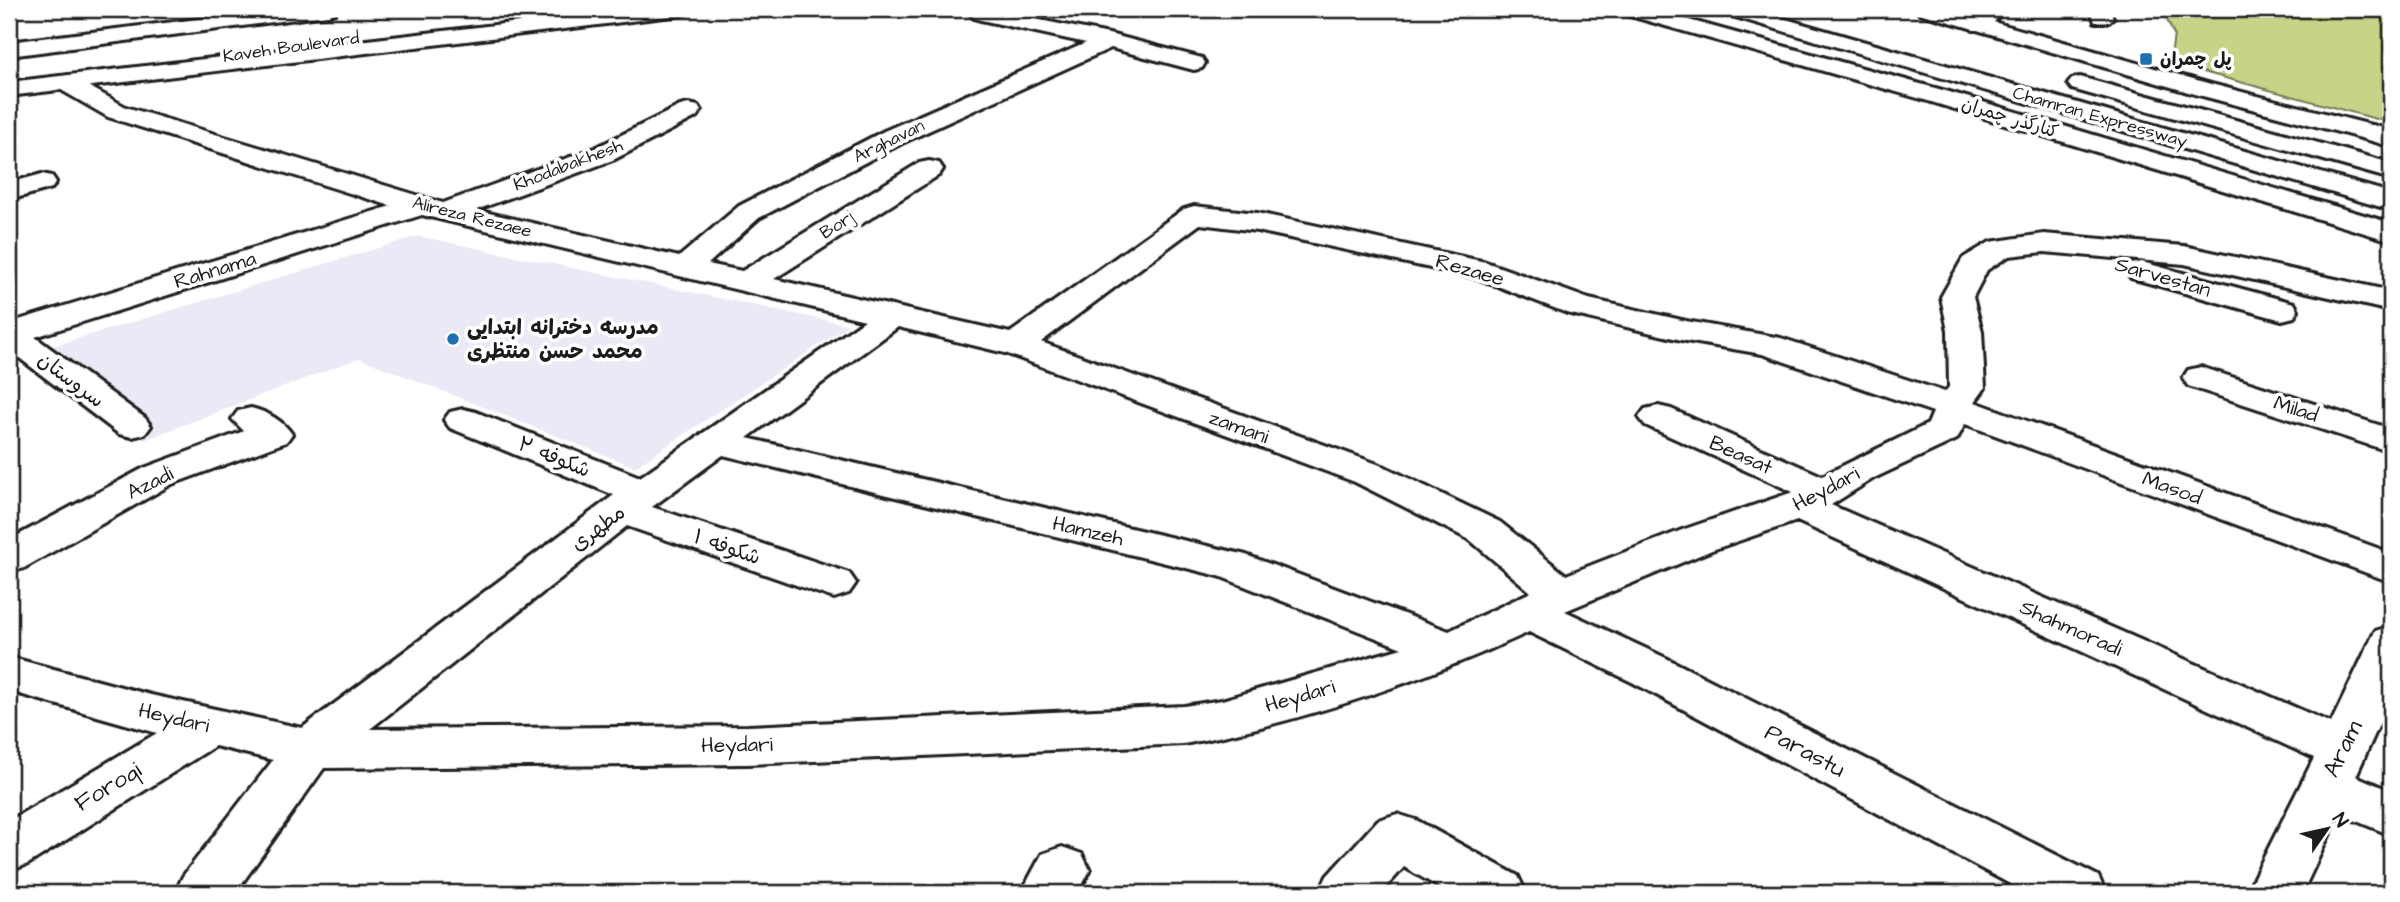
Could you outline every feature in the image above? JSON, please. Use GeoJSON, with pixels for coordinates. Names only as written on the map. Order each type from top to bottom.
{"type":"FeatureCollection","features":[{"type":"Feature","properties":{"kind":"main road"},"geometry":{"type":"LineString","coordinates":[[9,48],[264,9]]}},
{"type":"Feature","properties":{"kind":"main road","name":"Kaveh Boulevard"},"geometry":{"type":"LineString","coordinates":[[9,48],[328,9]]}},
{"type":"Feature","properties":{"kind":"main road","name":"Kaveh Boulevard"},"geometry":{"type":"LineString","coordinates":[[9,89],[226,56],[574,9]]}},
{"type":"Feature","properties":{"kind":"main road"},"geometry":{"type":"LineString","coordinates":[[605,18],[665,9]]}},
{"type":"Feature","properties":{"kind":"main road"},"geometry":{"type":"LineString","coordinates":[[105,76],[681,9]]}},
{"type":"Feature","properties":{"kind":"main road","name":"کنارگذر چمران"},"geometry":{"type":"LineString","coordinates":[[1627,9],[1859,73],[2391,232]]}},
{"type":"Feature","properties":{"kind":"main road","name":"Chamran Expressway"},"geometry":{"type":"LineString","coordinates":[[1729,9],[2391,202]]}},
{"type":"Feature","properties":{"kind":"main road"},"geometry":{"type":"LineString","coordinates":[[1926,9],[1981,17],[2203,89],[2385,137]]}},
{"type":"Feature","properties":{"kind":"main road"},"geometry":{"type":"LineString","coordinates":[[981,14],[1109,41],[1194,63]]}},
{"type":"Feature","properties":{"kind":"main road","name":"Arghavan"},"geometry":{"type":"LineString","coordinates":[[685,268],[749,212],[893,137],[1109,41]]}},
{"type":"Feature","properties":{"kind":"main road","name":"Chamran Expressway"},"geometry":{"type":"LineString","coordinates":[[2062,79],[2391,171]]}},
{"type":"Feature","properties":{"kind":"main road","name":"Alireza Rezaee"},"geometry":{"type":"LineString","coordinates":[[64,82],[117,112],[432,209],[892,316]]}},
{"type":"Feature","properties":{"kind":"main road","name":"Khodabakhesh"},"geometry":{"type":"LineString","coordinates":[[432,209],[604,154],[689,111]]}},
{"type":"Feature","properties":{"kind":"main road","name":"Borj"},"geometry":{"type":"LineString","coordinates":[[746,283],[929,169]]}},
{"type":"Feature","properties":{"kind":"main road"},"geometry":{"type":"LineString","coordinates":[[9,192],[42,182]]}},
{"type":"Feature","properties":{"kind":"main road","name":"Rahnama"},"geometry":{"type":"LineString","coordinates":[[9,334],[432,209]]}},
{"type":"Feature","properties":{"kind":"main road","name":"Rezaee"},"geometry":{"type":"LineString","coordinates":[[1016,345],[1194,215],[1257,222],[1486,271],[1579,306],[1686,331],[1769,345],[1953,407]]}},
{"type":"Feature","properties":{"kind":"main road","name":"Heydari"},"geometry":{"type":"LineString","coordinates":[[17,683],[310,749],[748,745],[1184,725],[1222,718],[1373,676],[1450,649],[1545,604],[1697,540],[1812,499],[1860,470],[1944,431],[1953,407],[1968,388],[1965,331],[1957,298],[1974,265],[2001,248],[2044,243],[2184,256],[2391,301]]}},
{"type":"Feature","properties":{"kind":"main road","name":"Sarvestan"},"geometry":{"type":"LineString","coordinates":[[2044,243],[2281,310]]}},
{"type":"Feature","properties":{"kind":"main road","name":"zamani"},"geometry":{"type":"LineString","coordinates":[[892,316],[1016,345],[1369,474],[1485,531],[1545,604]]}},
{"type":"Feature","properties":{"kind":"main road","name":"مطهری"},"geometry":{"type":"LineString","coordinates":[[203,893],[310,749],[633,502],[892,316]]}},
{"type":"Feature","properties":{"kind":"main road","name":"سروستان"},"geometry":{"type":"LineString","coordinates":[[9,334],[132,426]]}},
{"type":"Feature","properties":{"kind":"main road","name":"Milad"},"geometry":{"type":"LineString","coordinates":[[2202,378],[2391,441]]}},
{"type":"Feature","properties":{"kind":"main road","name":"Masod"},"geometry":{"type":"LineString","coordinates":[[1953,407],[2391,568]]}},
{"type":"Feature","properties":{"kind":"main road","name":"Beasat"},"geometry":{"type":"LineString","coordinates":[[1658,417],[1812,499]]}},
{"type":"Feature","properties":{"kind":"main road","name":"Azadi"},"geometry":{"type":"LineString","coordinates":[[9,558],[158,476],[273,434],[251,419]]}},
{"type":"Feature","properties":{"kind":"main road","name":"شکوفه ۲"},"geometry":{"type":"LineString","coordinates":[[463,420],[633,502]]}},
{"type":"Feature","properties":{"kind":"main road","name":"Hamzeh"},"geometry":{"type":"LineString","coordinates":[[716,442],[1231,565],[1450,649]]}},
{"type":"Feature","properties":{"kind":"main road","name":"Shahmoradi"},"geometry":{"type":"LineString","coordinates":[[1812,499],[2334,768],[2391,814]]}},
{"type":"Feature","properties":{"kind":"main road","name":"شکوفه ۱"},"geometry":{"type":"LineString","coordinates":[[633,502],[834,583]]}},
{"type":"Feature","properties":{"kind":"main road","name":"Parastu"},"geometry":{"type":"LineString","coordinates":[[1545,604],[1649,670],[2078,893]]}},
{"type":"Feature","properties":{"kind":"main road","name":"Aram"},"geometry":{"type":"LineString","coordinates":[[2274,893],[2391,642]]}},
{"type":"Feature","properties":{"kind":"main road","name":"Foroqi"},"geometry":{"type":"LineString","coordinates":[[9,848],[208,726]]}},
{"type":"Feature","properties":{"kind":"main road"},"geometry":{"type":"LineString","coordinates":[[1348,893],[1397,836],[1498,893]]}},
{"type":"Feature","properties":{"kind":"shaded area","name":"مدرسه دخترانه ابتدایی محمد حسن منتظری"},"geometry":{"type":"Polygon","coordinates":[[[418,236],[849,325],[635,467],[359,358],[144,440],[33,352],[418,236]]]}},
{"type":"Feature","properties":{"kind":"green space"},"geometry":{"type":"Polygon","coordinates":[[[2162,9],[2391,9],[2391,123],[2170,63],[2174,35],[2162,9]]]}},
{"type":"Feature","properties":{"kind":"place","name":"پل چمران"},"geometry":{"type":"Point","coordinates":[2146,59]}},
{"type":"Feature","properties":{"kind":"place","name":"مدرسه دخترانه ابتدایی محمد حسن منتظری"},"geometry":{"type":"Point","coordinates":[453,339]}}]}
